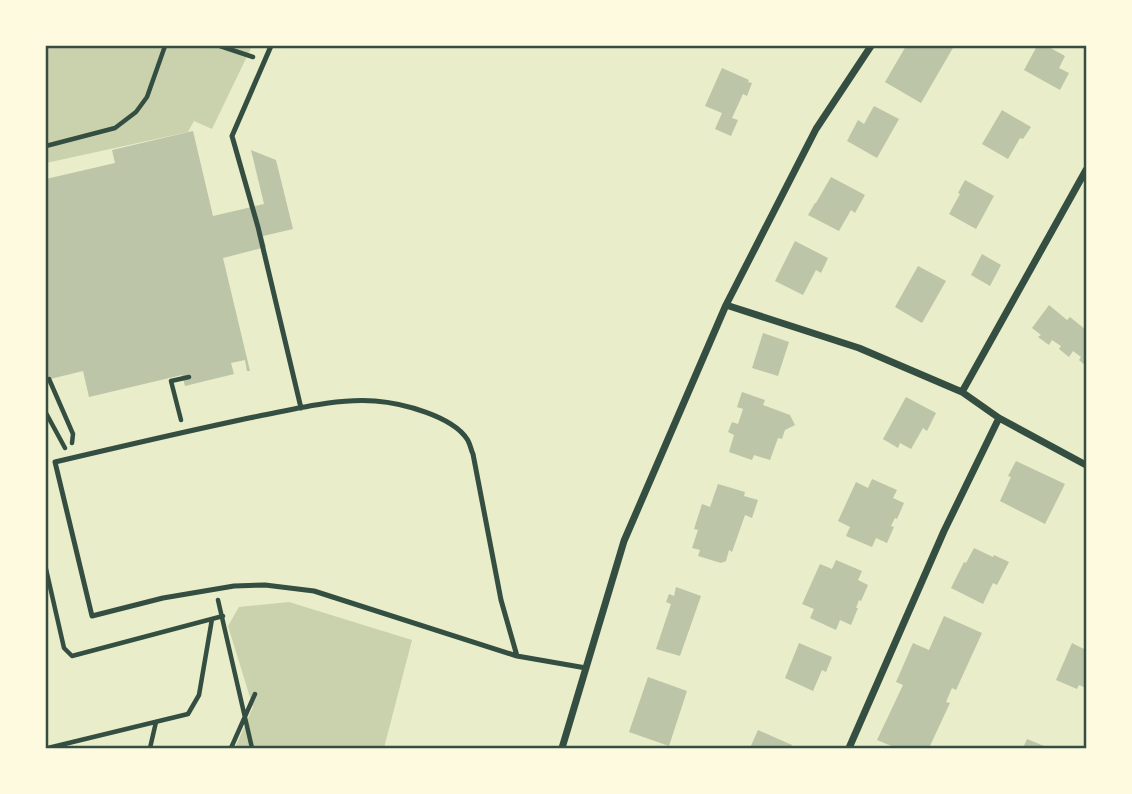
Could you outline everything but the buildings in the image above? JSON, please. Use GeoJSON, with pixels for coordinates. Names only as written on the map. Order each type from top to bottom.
{"type":"FeatureCollection","features":[{"type":"Feature","properties":{"kind":"street"},"geometry":{"type":"LineString","coordinates":[[562,748],[624,541],[726,305],[816,129],[871,46]]}},
{"type":"Feature","properties":{"kind":"street"},"geometry":{"type":"LineString","coordinates":[[962,392],[1087,170]]}},
{"type":"Feature","properties":{"kind":"street"},"geometry":{"type":"LineString","coordinates":[[726,305],[859,348],[962,392],[999,418],[1087,465]]}},
{"type":"Feature","properties":{"kind":"street"},"geometry":{"type":"LineString","coordinates":[[849,748],[944,531],[999,418]]}},
{"type":"Feature","properties":{"kind":"lane"},"geometry":{"type":"LineString","coordinates":[[271,46],[232,136],[258,227],[301,408]]}},
{"type":"Feature","properties":{"kind":"lane"},"geometry":{"type":"LineString","coordinates":[[517,656],[501,600],[480,487],[467,438],[426,411],[374,401],[340,402],[183,432],[55,462],[92,615],[163,598],[216,589],[265,585],[314,591],[517,656],[586,668]]}},
{"type":"Feature","properties":{"kind":"path"},"geometry":{"type":"LineString","coordinates":[[46,146],[115,128],[136,112],[147,97],[165,46]]}},
{"type":"Feature","properties":{"kind":"path"},"geometry":{"type":"LineString","coordinates":[[220,46],[265,61]]}},
{"type":"Feature","properties":{"kind":"path"},"geometry":{"type":"LineString","coordinates":[[183,432],[171,381],[189,377]]}},
{"type":"Feature","properties":{"kind":"path"},"geometry":{"type":"LineString","coordinates":[[46,386],[49,379],[73,434]]}},
{"type":"Feature","properties":{"kind":"path"},"geometry":{"type":"LineString","coordinates":[[46,413],[70,458]]}},
{"type":"Feature","properties":{"kind":"path"},"geometry":{"type":"LineString","coordinates":[[216,589],[252,748]]}},
{"type":"Feature","properties":{"kind":"path"},"geometry":{"type":"LineString","coordinates":[[48,748],[188,714],[199,695],[212,619]]}},
{"type":"Feature","properties":{"kind":"path"},"geometry":{"type":"LineString","coordinates":[[231,748],[256,694]]}},
{"type":"Feature","properties":{"kind":"path"},"geometry":{"type":"LineString","coordinates":[[150,748],[156,722]]}},
{"type":"Feature","properties":{"kind":"green space"},"geometry":{"type":"Polygon","coordinates":[[[46,46],[252,46],[212,129],[194,121],[188,132],[46,163],[46,46]]]}},
{"type":"Feature","properties":{"kind":"green space"},"geometry":{"type":"Polygon","coordinates":[[[289,602],[412,640],[384,748],[235,748],[253,707],[228,626],[239,607],[289,602]]]}}]}
